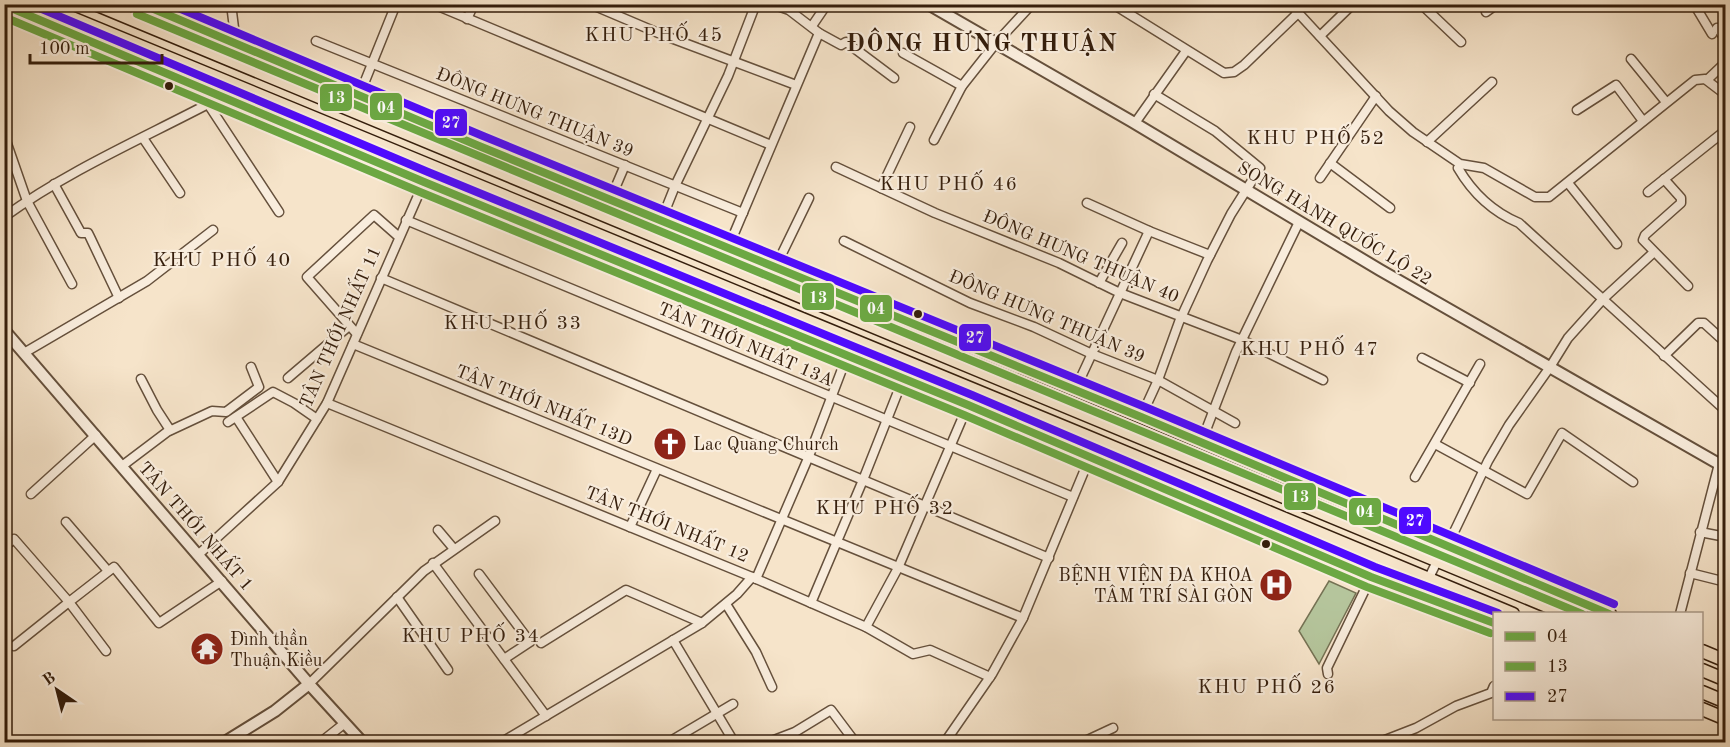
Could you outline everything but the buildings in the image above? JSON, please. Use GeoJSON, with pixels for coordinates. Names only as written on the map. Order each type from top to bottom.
{"type":"FeatureCollection","features":[{"type":"Feature","properties":{"kind":"main road"},"geometry":{"type":"LineString","coordinates":[[38,4],[1508,612]]}},
{"type":"Feature","properties":{"kind":"main road"},"geometry":{"type":"LineString","coordinates":[[95,4],[1561,612]]}},
{"type":"Feature","properties":{"kind":"main road"},"geometry":{"type":"LineString","coordinates":[[141,4],[610,200],[1141,417],[1605,612]]}},
{"type":"Feature","properties":{"kind":"main road"},"geometry":{"type":"LineString","coordinates":[[4,5],[424,182],[968,405],[1371,577],[1493,623]]}},
{"type":"Feature","properties":{"kind":"main road"},"geometry":{"type":"LineString","coordinates":[[724,305],[746,255]]}},
{"type":"Feature","properties":{"kind":"main road"},"geometry":{"type":"LineString","coordinates":[[1703,652],[1725,661]]}},
{"type":"Feature","properties":{"kind":"main road"},"geometry":{"type":"LineString","coordinates":[[1703,671],[1725,680]]}},
{"type":"Feature","properties":{"kind":"main road"},"geometry":{"type":"LineString","coordinates":[[1703,693],[1725,702]]}},
{"type":"Feature","properties":{"kind":"main road"},"geometry":{"type":"LineString","coordinates":[[1703,710],[1725,719]]}},
{"type":"Feature","properties":{"kind":"street"},"geometry":{"type":"LineString","coordinates":[[231,4],[236,44]]}},
{"type":"Feature","properties":{"kind":"street"},"geometry":{"type":"LineString","coordinates":[[359,96],[396,4]]}},
{"type":"Feature","properties":{"kind":"street"},"geometry":{"type":"LineString","coordinates":[[433,4],[771,145]]}},
{"type":"Feature","properties":{"kind":"street"},"geometry":{"type":"LineString","coordinates":[[467,19],[474,4]]}},
{"type":"Feature","properties":{"kind":"street"},"geometry":{"type":"LineString","coordinates":[[590,4],[610,8],[733,62],[796,85]]}},
{"type":"Feature","properties":{"kind":"street"},"geometry":{"type":"LineString","coordinates":[[728,248],[827,4]]}},
{"type":"Feature","properties":{"kind":"street","name":"SONG HÀNH QUỐC LỘ 22"},"geometry":{"type":"LineString","coordinates":[[928,4],[1299,222],[1722,466]]}},
{"type":"Feature","properties":{"kind":"street"},"geometry":{"type":"LineString","coordinates":[[934,140],[962,86],[996,43],[1032,4]]}},
{"type":"Feature","properties":{"kind":"street"},"geometry":{"type":"LineString","coordinates":[[1113,4],[1224,73],[1234,72],[1244,65],[1298,13]]}},
{"type":"Feature","properties":{"kind":"street"},"geometry":{"type":"LineString","coordinates":[[1290,4],[1389,111],[1413,132],[1460,164],[1484,168],[1535,197],[1549,197],[1695,80],[1705,78],[1725,95]]}},
{"type":"Feature","properties":{"kind":"street"},"geometry":{"type":"LineString","coordinates":[[1320,36],[1353,4]]}},
{"type":"Feature","properties":{"kind":"street"},"geometry":{"type":"LineString","coordinates":[[1421,4],[1461,42]]}},
{"type":"Feature","properties":{"kind":"street"},"geometry":{"type":"LineString","coordinates":[[1486,12],[1497,4]]}},
{"type":"Feature","properties":{"kind":"street"},"geometry":{"type":"LineString","coordinates":[[1694,4],[1725,40]]}},
{"type":"Feature","properties":{"kind":"street"},"geometry":{"type":"LineString","coordinates":[[661,221],[733,62],[753,5],[775,5],[789,10],[841,45],[846,42],[894,78]]}},
{"type":"Feature","properties":{"kind":"street","name":"ĐÔNG HƯNG THUẬN 39"},"geometry":{"type":"LineString","coordinates":[[316,41],[742,213]]}},
{"type":"Feature","properties":{"kind":"street"},"geometry":{"type":"LineString","coordinates":[[1134,123],[1186,51]]}},
{"type":"Feature","properties":{"kind":"street"},"geometry":{"type":"LineString","coordinates":[[903,53],[962,86]]}},
{"type":"Feature","properties":{"kind":"street"},"geometry":{"type":"LineString","coordinates":[[1631,59],[1666,102]]}},
{"type":"Feature","properties":{"kind":"street"},"geometry":{"type":"LineString","coordinates":[[1707,80],[1725,62]]}},
{"type":"Feature","properties":{"kind":"street"},"geometry":{"type":"LineString","coordinates":[[1427,142],[1492,82]]}},
{"type":"Feature","properties":{"kind":"street"},"geometry":{"type":"LineString","coordinates":[[1577,110],[1616,85],[1643,121]]}},
{"type":"Feature","properties":{"kind":"street"},"geometry":{"type":"LineString","coordinates":[[1141,417],[1158,380],[1182,316],[1210,255],[1245,189],[1260,168],[1215,131],[1154,94]]}},
{"type":"Feature","properties":{"kind":"street"},"geometry":{"type":"LineString","coordinates":[[4,217],[54,184],[96,160],[208,104],[217,95]]}},
{"type":"Feature","properties":{"kind":"street"},"geometry":{"type":"LineString","coordinates":[[1320,178],[1376,96]]}},
{"type":"Feature","properties":{"kind":"street"},"geometry":{"type":"LineString","coordinates":[[208,104],[279,212]]}},
{"type":"Feature","properties":{"kind":"street"},"geometry":{"type":"LineString","coordinates":[[880,188],[910,127]]}},
{"type":"Feature","properties":{"kind":"street"},"geometry":{"type":"LineString","coordinates":[[1648,192],[1725,129]]}},
{"type":"Feature","properties":{"kind":"street"},"geometry":{"type":"LineString","coordinates":[[4,135],[27,201],[72,284]]}},
{"type":"Feature","properties":{"kind":"street"},"geometry":{"type":"LineString","coordinates":[[143,138],[180,193]]}},
{"type":"Feature","properties":{"kind":"street"},"geometry":{"type":"LineString","coordinates":[[1330,164],[1390,208]]}},
{"type":"Feature","properties":{"kind":"street"},"geometry":{"type":"LineString","coordinates":[[610,200],[625,165]]}},
{"type":"Feature","properties":{"kind":"street","name":"ĐÔNG HƯNG THUẬN 40"},"geometry":{"type":"LineString","coordinates":[[836,167],[935,213],[1059,263],[1120,293],[1242,340],[1323,380]]}},
{"type":"Feature","properties":{"kind":"street"},"geometry":{"type":"LineString","coordinates":[[1458,168],[1474,190],[1499,214],[1519,223],[1725,411]]}},
{"type":"Feature","properties":{"kind":"street"},"geometry":{"type":"LineString","coordinates":[[1664,179],[1681,198],[1682,203],[1643,238],[1653,253],[1688,286]]}},
{"type":"Feature","properties":{"kind":"street","name":"TÂN THỚI NHẤT 11"},"geometry":{"type":"LineString","coordinates":[[198,554],[278,482],[327,403],[424,182]]}},
{"type":"Feature","properties":{"kind":"street"},"geometry":{"type":"LineString","coordinates":[[1568,183],[1617,244]]}},
{"type":"Feature","properties":{"kind":"street"},"geometry":{"type":"LineString","coordinates":[[54,184],[81,234],[88,233],[119,298]]}},
{"type":"Feature","properties":{"kind":"street"},"geometry":{"type":"LineString","coordinates":[[775,268],[809,198]]}},
{"type":"Feature","properties":{"kind":"street"},"geometry":{"type":"LineString","coordinates":[[1087,203],[1210,255]]}},
{"type":"Feature","properties":{"kind":"street"},"geometry":{"type":"LineString","coordinates":[[357,334],[307,277],[374,215],[399,237]]}},
{"type":"Feature","properties":{"kind":"street","name":"TÂN THỚI NHẤT 13A"},"geometry":{"type":"LineString","coordinates":[[406,220],[1073,498]]}},
{"type":"Feature","properties":{"kind":"street"},"geometry":{"type":"LineString","coordinates":[[1201,443],[1242,340],[1299,222]]}},
{"type":"Feature","properties":{"kind":"street"},"geometry":{"type":"LineString","coordinates":[[24,353],[147,281],[213,230]]}},
{"type":"Feature","properties":{"kind":"street"},"geometry":{"type":"LineString","coordinates":[[1075,390],[1149,231]]}},
{"type":"Feature","properties":{"kind":"street","name":"ĐÔNG HƯNG THUẬN 39"},"geometry":{"type":"LineString","coordinates":[[844,241],[970,303],[1034,327],[1092,354],[1158,380],[1235,423]]}},
{"type":"Feature","properties":{"kind":"street"},"geometry":{"type":"LineString","coordinates":[[1099,283],[1122,243]]}},
{"type":"Feature","properties":{"kind":"street"},"geometry":{"type":"LineString","coordinates":[[1421,594],[1483,471],[1509,425],[1568,338],[1603,299],[1653,253]]}},
{"type":"Feature","properties":{"kind":"street"},"geometry":{"type":"LineString","coordinates":[[381,278],[1049,558]]}},
{"type":"Feature","properties":{"kind":"street"},"geometry":{"type":"LineString","coordinates":[[1664,356],[1698,323],[1704,323],[1725,343]]}},
{"type":"Feature","properties":{"kind":"street"},"geometry":{"type":"LineString","coordinates":[[288,378],[349,326]]}},
{"type":"Feature","properties":{"kind":"street","name":"TÂN THỚI NHẤT 1"},"geometry":{"type":"LineString","coordinates":[[4,330],[309,684],[362,742]]}},
{"type":"Feature","properties":{"kind":"street","name":"TÂN THỚI NHẤT 13D"},"geometry":{"type":"LineString","coordinates":[[353,344],[1023,618]]}},
{"type":"Feature","properties":{"kind":"street"},"geometry":{"type":"LineString","coordinates":[[502,742],[702,623],[754,578],[782,520],[848,356]]}},
{"type":"Feature","properties":{"kind":"street"},"geometry":{"type":"LineString","coordinates":[[1422,358],[1470,383]]}},
{"type":"Feature","properties":{"kind":"street"},"geometry":{"type":"LineString","coordinates":[[1415,477],[1480,364]]}},
{"type":"Feature","properties":{"kind":"street"},"geometry":{"type":"LineString","coordinates":[[122,466],[170,430],[212,411],[226,412],[259,387],[251,367]]}},
{"type":"Feature","properties":{"kind":"street"},"geometry":{"type":"LineString","coordinates":[[811,603],[903,378]]}},
{"type":"Feature","properties":{"kind":"street"},"geometry":{"type":"LineString","coordinates":[[141,379],[170,430]]}},
{"type":"Feature","properties":{"kind":"street"},"geometry":{"type":"LineString","coordinates":[[228,422],[273,392],[317,419]]}},
{"type":"Feature","properties":{"kind":"street","name":"TÂN THỚI NHẤT 12"},"geometry":{"type":"LineString","coordinates":[[327,403],[754,578],[866,627],[913,654],[930,650],[990,677]]}},
{"type":"Feature","properties":{"kind":"street"},"geometry":{"type":"LineString","coordinates":[[866,627],[898,568],[968,405]]}},
{"type":"Feature","properties":{"kind":"street"},"geometry":{"type":"LineString","coordinates":[[236,417],[278,482]]}},
{"type":"Feature","properties":{"kind":"street"},"geometry":{"type":"LineString","coordinates":[[1436,444],[1527,494],[1562,433],[1634,482]]}},
{"type":"Feature","properties":{"kind":"street"},"geometry":{"type":"LineString","coordinates":[[31,494],[96,435]]}},
{"type":"Feature","properties":{"kind":"street"},"geometry":{"type":"LineString","coordinates":[[945,742],[990,677],[1023,618],[1090,457]]}},
{"type":"Feature","properties":{"kind":"street"},"geometry":{"type":"LineString","coordinates":[[1680,612],[1700,532],[1722,466]]}},
{"type":"Feature","properties":{"kind":"street"},"geometry":{"type":"LineString","coordinates":[[630,527],[657,469]]}},
{"type":"Feature","properties":{"kind":"street"},"geometry":{"type":"LineString","coordinates":[[225,742],[275,711],[309,684],[433,563],[495,521]]}},
{"type":"Feature","properties":{"kind":"street"},"geometry":{"type":"LineString","coordinates":[[66,522],[108,572]]}},
{"type":"Feature","properties":{"kind":"street"},"geometry":{"type":"LineString","coordinates":[[438,530],[454,549]]}},
{"type":"Feature","properties":{"kind":"street"},"geometry":{"type":"LineString","coordinates":[[1700,532],[1725,537]]}},
{"type":"Feature","properties":{"kind":"street"},"geometry":{"type":"LineString","coordinates":[[4,547],[14,539],[69,602],[105,651]]}},
{"type":"Feature","properties":{"kind":"street"},"geometry":{"type":"LineString","coordinates":[[433,563],[546,716]]}},
{"type":"Feature","properties":{"kind":"street"},"geometry":{"type":"LineString","coordinates":[[14,646],[114,567],[159,623],[222,582]]}},
{"type":"Feature","properties":{"kind":"street"},"geometry":{"type":"LineString","coordinates":[[1690,573],[1725,582]]}},
{"type":"Feature","properties":{"kind":"street"},"geometry":{"type":"LineString","coordinates":[[479,574],[530,642],[504,659]]}},
{"type":"Feature","properties":{"kind":"street"},"geometry":{"type":"LineString","coordinates":[[1328,674],[1327,668],[1371,577]]}},
{"type":"Feature","properties":{"kind":"street"},"geometry":{"type":"LineString","coordinates":[[541,643],[626,590],[702,623]]}},
{"type":"Feature","properties":{"kind":"street"},"geometry":{"type":"LineString","coordinates":[[397,597],[448,670]]}},
{"type":"Feature","properties":{"kind":"street"},"geometry":{"type":"LineString","coordinates":[[726,604],[756,652],[772,687]]}},
{"type":"Feature","properties":{"kind":"street"},"geometry":{"type":"LineString","coordinates":[[673,640],[734,742]]}},
{"type":"Feature","properties":{"kind":"street"},"geometry":{"type":"LineString","coordinates":[[1380,742],[1416,728],[1456,706],[1491,693],[1493,688]]}},
{"type":"Feature","properties":{"kind":"street"},"geometry":{"type":"LineString","coordinates":[[669,742],[733,704]]}},
{"type":"Feature","properties":{"kind":"street"},"geometry":{"type":"LineString","coordinates":[[769,742],[795,732],[831,710],[855,742]]}},
{"type":"Feature","properties":{"kind":"street"},"geometry":{"type":"LineString","coordinates":[[321,742],[345,723]]}},
{"type":"Feature","properties":{"kind":"street"},"geometry":{"type":"LineString","coordinates":[[1083,742],[1113,728]]}},
{"type":"Feature","properties":{"kind":"green space"},"geometry":{"type":"Polygon","coordinates":[[[1329,581],[1356,593],[1319,664],[1299,631],[1329,581]]]}},
{"type":"Feature","properties":{"kind":"transit line","name":"27"},"geometry":{"type":"LineString","coordinates":[[30,4],[428,172],[972,395],[1375,567],[1495,612]]}},
{"type":"Feature","properties":{"kind":"transit line","name":"04"},"geometry":{"type":"LineString","coordinates":[[142,4],[479,146],[1141,417],[1604,612]]}},
{"type":"Feature","properties":{"kind":"transit line","name":"27"},"geometry":{"type":"LineString","coordinates":[[169,4],[483,136],[1145,407],[1614,604]]}},
{"type":"Feature","properties":{"kind":"transit line","name":"04"},"geometry":{"type":"LineString","coordinates":[[4,5],[424,182],[968,405],[1371,577],[1493,623]]}},
{"type":"Feature","properties":{"kind":"transit line","name":"13"},"geometry":{"type":"LineString","coordinates":[[137,14],[1577,612]]}},
{"type":"Feature","properties":{"kind":"transit line","name":"13"},"geometry":{"type":"LineString","coordinates":[[4,17],[420,192],[964,415],[1367,587],[1490,633]]}},
{"type":"Feature","properties":{"kind":"place","name":"Lac Quang Church"},"geometry":{"type":"Point","coordinates":[670,444]}},
{"type":"Feature","properties":{"kind":"place","name":"BỆNH VIỆN ĐA KHOA TÂM TRÍ SÀI GÒN"},"geometry":{"type":"Point","coordinates":[1276,585]}},
{"type":"Feature","properties":{"kind":"place","name":"Đình thần Thuận Kiều"},"geometry":{"type":"Point","coordinates":[207,649]}},
{"type":"Feature","properties":{"kind":"district","name":"KHU PHỐ 45"},"geometry":{"type":"Point","coordinates":[654,34]}},
{"type":"Feature","properties":{"kind":"district","name":"ĐÔNG HƯNG THUẬN"},"geometry":{"type":"Point","coordinates":[982,43]}},
{"type":"Feature","properties":{"kind":"district","name":"KHU PHỐ 52"},"geometry":{"type":"Point","coordinates":[1316,137]}},
{"type":"Feature","properties":{"kind":"district","name":"KHU PHỐ 46"},"geometry":{"type":"Point","coordinates":[949,183]}},
{"type":"Feature","properties":{"kind":"district","name":"KHU PHỐ 40"},"geometry":{"type":"Point","coordinates":[222,259]}},
{"type":"Feature","properties":{"kind":"district","name":"KHU PHỐ 33"},"geometry":{"type":"Point","coordinates":[513,322]}},
{"type":"Feature","properties":{"kind":"district","name":"KHU PHỐ 47"},"geometry":{"type":"Point","coordinates":[1310,348]}},
{"type":"Feature","properties":{"kind":"district","name":"KHU PHỐ 32"},"geometry":{"type":"Point","coordinates":[885,507]}},
{"type":"Feature","properties":{"kind":"district","name":"KHU PHỐ 34"},"geometry":{"type":"Point","coordinates":[471,635]}},
{"type":"Feature","properties":{"kind":"district","name":"KHU PHỐ 26"},"geometry":{"type":"Point","coordinates":[1267,686]}}]}
